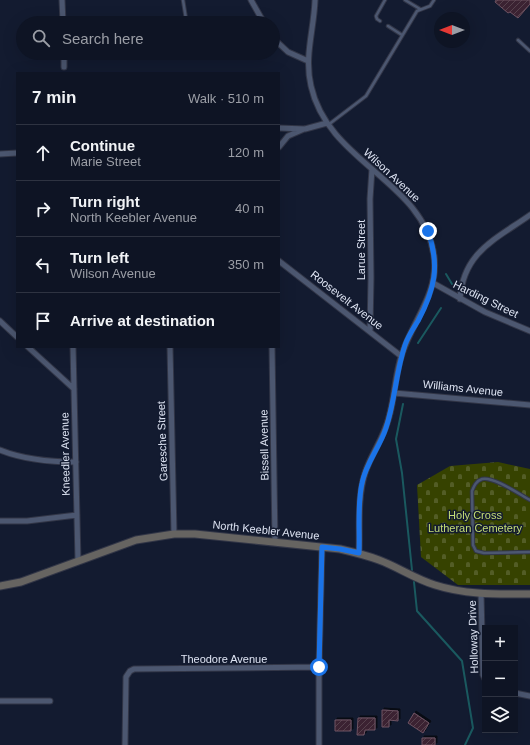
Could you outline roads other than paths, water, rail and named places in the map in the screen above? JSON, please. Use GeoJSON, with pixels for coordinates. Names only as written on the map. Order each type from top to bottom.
{"type":"FeatureCollection","features":[{"type":"Feature","properties":{"kind":"street"},"geometry":{"type":"LineString","coordinates":[[62,0],[63,16]]}},
{"type":"Feature","properties":{"kind":"street"},"geometry":{"type":"LineString","coordinates":[[251,0],[260,16]]}},
{"type":"Feature","properties":{"kind":"street","name":"Wilson Avenue"},"geometry":{"type":"LineString","coordinates":[[315,0],[308,61],[309,76],[315,100],[327,124],[339,139],[413,207],[423,222],[432,244],[434,256],[433,283],[425,307],[409,336],[402,356],[386,430],[370,460],[362,483],[360,495],[359,553]]}},
{"type":"Feature","properties":{"kind":"street"},"geometry":{"type":"LineString","coordinates":[[280,45],[288,52],[308,61]]}},
{"type":"Feature","properties":{"kind":"street"},"geometry":{"type":"LineString","coordinates":[[64,60],[64,67]]}},
{"type":"Feature","properties":{"kind":"street"},"geometry":{"type":"LineString","coordinates":[[280,145],[288,136],[304,129],[327,124]]}},
{"type":"Feature","properties":{"kind":"street"},"geometry":{"type":"LineString","coordinates":[[280,128],[304,129]]}},
{"type":"Feature","properties":{"kind":"street"},"geometry":{"type":"LineString","coordinates":[[0,154],[16,153]]}},
{"type":"Feature","properties":{"kind":"street","name":"Larue Street"},"geometry":{"type":"LineString","coordinates":[[370,330],[370,199],[372,169]]}},
{"type":"Feature","properties":{"kind":"street"},"geometry":{"type":"LineString","coordinates":[[460,299],[466,271],[476,255],[483,248],[530,215]]}},
{"type":"Feature","properties":{"kind":"street","name":"Roosevelt Avenue"},"geometry":{"type":"LineString","coordinates":[[280,262],[402,356]]}},
{"type":"Feature","properties":{"kind":"street","name":"Harding Street"},"geometry":{"type":"LineString","coordinates":[[433,283],[492,315],[530,331]]}},
{"type":"Feature","properties":{"kind":"street"},"geometry":{"type":"LineString","coordinates":[[0,321],[16,336]]}},
{"type":"Feature","properties":{"kind":"street"},"geometry":{"type":"LineString","coordinates":[[29,348],[74,389]]}},
{"type":"Feature","properties":{"kind":"street","name":"Kneedler Avenue"},"geometry":{"type":"LineString","coordinates":[[73,348],[78,561]]}},
{"type":"Feature","properties":{"kind":"street","name":"Garesche Street"},"geometry":{"type":"LineString","coordinates":[[170,348],[174,534]]}},
{"type":"Feature","properties":{"kind":"street","name":"Bissell Avenue"},"geometry":{"type":"LineString","coordinates":[[272,348],[275,542]]}},
{"type":"Feature","properties":{"kind":"street","name":"Williams Avenue"},"geometry":{"type":"LineString","coordinates":[[394,393],[530,405]]}},
{"type":"Feature","properties":{"kind":"street"},"geometry":{"type":"LineString","coordinates":[[0,450],[36,460],[76,462]]}},
{"type":"Feature","properties":{"kind":"street"},"geometry":{"type":"LineString","coordinates":[[0,520],[26,521],[77,515]]}},
{"type":"Feature","properties":{"kind":"street","name":"North Keebler Avenue"},"geometry":{"type":"LineString","coordinates":[[0,586],[21,582],[136,540],[174,534],[195,534],[340,549],[359,553],[379,560],[433,585],[465,593],[530,594]]}},
{"type":"Feature","properties":{"kind":"street"},"geometry":{"type":"LineString","coordinates":[[319,745],[322,547]]}},
{"type":"Feature","properties":{"kind":"street","name":"Holloway Drive"},"geometry":{"type":"LineString","coordinates":[[481,594],[483,661]]}},
{"type":"Feature","properties":{"kind":"street","name":"Theodore Avenue"},"geometry":{"type":"LineString","coordinates":[[125,745],[126,677],[130,671],[134,669],[319,667]]}},
{"type":"Feature","properties":{"kind":"street"},"geometry":{"type":"LineString","coordinates":[[518,694],[530,696]]}},
{"type":"Feature","properties":{"kind":"street"},"geometry":{"type":"LineString","coordinates":[[0,701],[50,701]]}},
{"type":"Feature","properties":{"kind":"lane"},"geometry":{"type":"LineString","coordinates":[[183,0],[186,16]]}},
{"type":"Feature","properties":{"kind":"lane"},"geometry":{"type":"LineString","coordinates":[[380,21],[376,16],[385,0]]}},
{"type":"Feature","properties":{"kind":"lane"},"geometry":{"type":"LineString","coordinates":[[405,0],[420,9]]}},
{"type":"Feature","properties":{"kind":"lane"},"geometry":{"type":"LineString","coordinates":[[327,124],[366,96],[417,11],[430,6],[434,0]]}},
{"type":"Feature","properties":{"kind":"lane"},"geometry":{"type":"LineString","coordinates":[[388,26],[402,35]]}},
{"type":"Feature","properties":{"kind":"lane"},"geometry":{"type":"LineString","coordinates":[[518,40],[530,51]]}},
{"type":"Feature","properties":{"kind":"lane"},"geometry":{"type":"LineString","coordinates":[[530,500],[488,479],[480,479],[475,483],[472,491],[473,545],[476,551],[484,553],[530,552]]}},
{"type":"Feature","properties":{"kind":"waterway"},"geometry":{"type":"LineString","coordinates":[[446,274],[452,284]]}},
{"type":"Feature","properties":{"kind":"waterway"},"geometry":{"type":"LineString","coordinates":[[418,343],[441,308]]}},
{"type":"Feature","properties":{"kind":"waterway"},"geometry":{"type":"LineString","coordinates":[[403,404],[396,439],[402,473],[412,570]]}},
{"type":"Feature","properties":{"kind":"waterway"},"geometry":{"type":"LineString","coordinates":[[414,582],[417,611],[462,661],[473,728],[465,745]]}},
{"type":"Feature","properties":{"kind":"park label","name":"Holy Cross Lutheran Cemetery"},"geometry":{"type":"Point","coordinates":[475,521]}}]}
